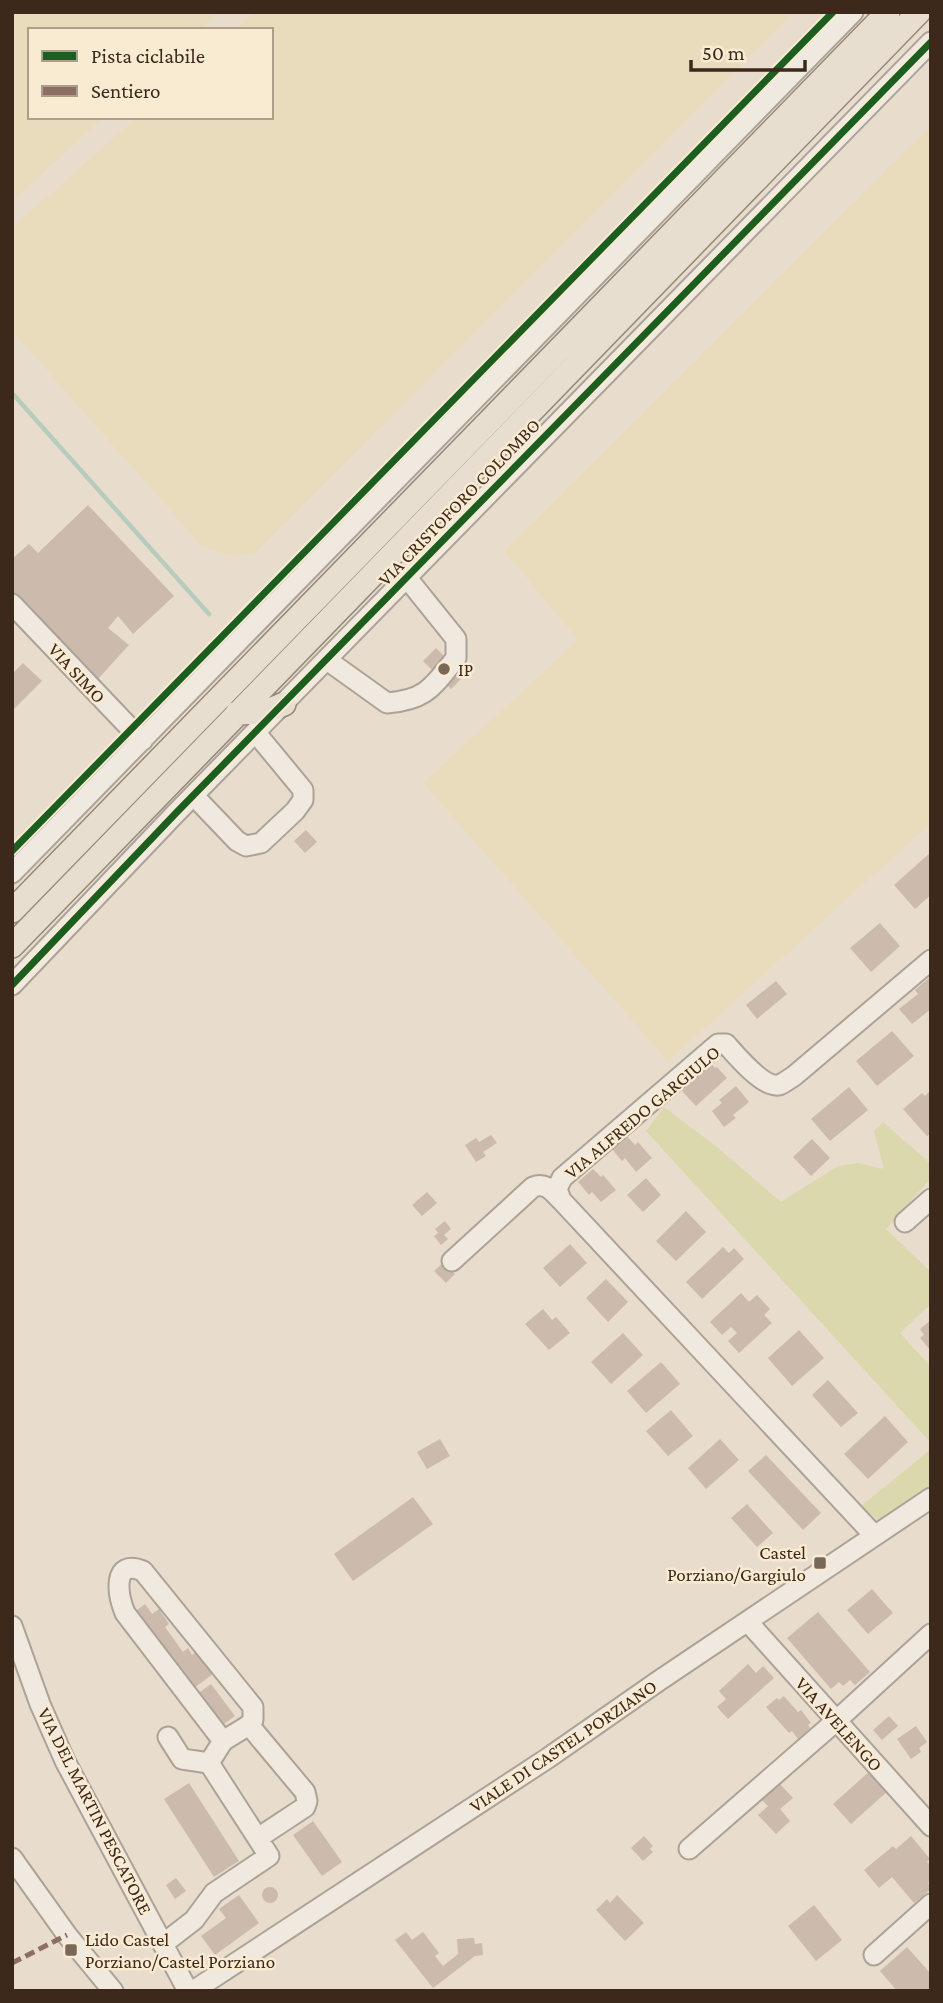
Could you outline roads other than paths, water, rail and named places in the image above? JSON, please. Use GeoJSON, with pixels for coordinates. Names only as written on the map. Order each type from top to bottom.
{"type":"FeatureCollection","features":[{"type":"Feature","properties":{"kind":"main road","name":"VIA CRISTOFORO COLOMBO"},"geometry":{"type":"LineString","coordinates":[[15,905],[888,12]]}},
{"type":"Feature","properties":{"kind":"main road","name":"VIA CRISTOFORO COLOMBO"},"geometry":{"type":"LineString","coordinates":[[12,946],[919,12]]}},
{"type":"Feature","properties":{"kind":"main road"},"geometry":{"type":"LineString","coordinates":[[237,713],[265,712],[285,704]]}},
{"type":"Feature","properties":{"kind":"street"},"geometry":{"type":"LineString","coordinates":[[12,873],[853,12]]}},
{"type":"Feature","properties":{"kind":"street","name":"VIA CRISTOFORO COLOMBO"},"geometry":{"type":"LineString","coordinates":[[12,985],[931,43]]}},
{"type":"Feature","properties":{"kind":"street"},"geometry":{"type":"LineString","coordinates":[[327,660],[387,703],[417,698],[429,690],[456,658],[456,639],[407,578]]}},
{"type":"Feature","properties":{"kind":"street","name":"VIA SIMO"},"geometry":{"type":"LineString","coordinates":[[12,604],[143,740]]}},
{"type":"Feature","properties":{"kind":"street"},"geometry":{"type":"LineString","coordinates":[[194,796],[237,841],[246,846],[261,843],[295,811],[303,800],[303,790],[256,733]]}},
{"type":"Feature","properties":{"kind":"street","name":"VIA ALFREDO GARGIULO"},"geometry":{"type":"LineString","coordinates":[[874,1535],[561,1200],[557,1189],[562,1178],[718,1044],[726,1044],[762,1080],[770,1084],[781,1084],[794,1076],[931,960]]}},
{"type":"Feature","properties":{"kind":"street"},"geometry":{"type":"LineString","coordinates":[[452,1261],[533,1187],[547,1186],[561,1200]]}},
{"type":"Feature","properties":{"kind":"street"},"geometry":{"type":"LineString","coordinates":[[905,1222],[931,1199]]}},
{"type":"Feature","properties":{"kind":"street","name":"VIALE DI CASTEL PORZIANO"},"geometry":{"type":"LineString","coordinates":[[190,1991],[548,1758],[931,1498]]}},
{"type":"Feature","properties":{"kind":"street"},"geometry":{"type":"LineString","coordinates":[[209,1763],[223,1741],[253,1720],[253,1707],[143,1572],[132,1569],[123,1573],[118,1580],[118,1588],[125,1613],[223,1741]]}},
{"type":"Feature","properties":{"kind":"street","name":"VIA AVELENGO"},"geometry":{"type":"LineString","coordinates":[[748,1622],[931,1826]]}},
{"type":"Feature","properties":{"kind":"street","name":"VIA DEL MARTIN PESCATORE"},"geometry":{"type":"LineString","coordinates":[[12,1626],[40,1704],[65,1761],[190,1991]]}},
{"type":"Feature","properties":{"kind":"street"},"geometry":{"type":"LineString","coordinates":[[689,1849],[931,1634]]}},
{"type":"Feature","properties":{"kind":"street"},"geometry":{"type":"LineString","coordinates":[[249,1725],[305,1792],[307,1801],[305,1807],[258,1838]]}},
{"type":"Feature","properties":{"kind":"street"},"geometry":{"type":"LineString","coordinates":[[161,1940],[194,1920],[214,1893],[269,1856],[209,1763],[183,1759],[168,1737]]}},
{"type":"Feature","properties":{"kind":"street"},"geometry":{"type":"LineString","coordinates":[[12,1858],[67,1935],[113,1991]]}},
{"type":"Feature","properties":{"kind":"street"},"geometry":{"type":"LineString","coordinates":[[874,1955],[931,1904]]}},
{"type":"Feature","properties":{"kind":"waterway"},"geometry":{"type":"LineString","coordinates":[[12,393],[209,614]]}},
{"type":"Feature","properties":{"kind":"place","name":"IP"},"geometry":{"type":"Point","coordinates":[444,669]}},
{"type":"Feature","properties":{"kind":"place","name":"Castel Porziano/Gargiulo"},"geometry":{"type":"Point","coordinates":[820,1563]}},
{"type":"Feature","properties":{"kind":"place","name":"Lido Castel Porziano/Castel Porziano"},"geometry":{"type":"Point","coordinates":[71,1950]}}]}
